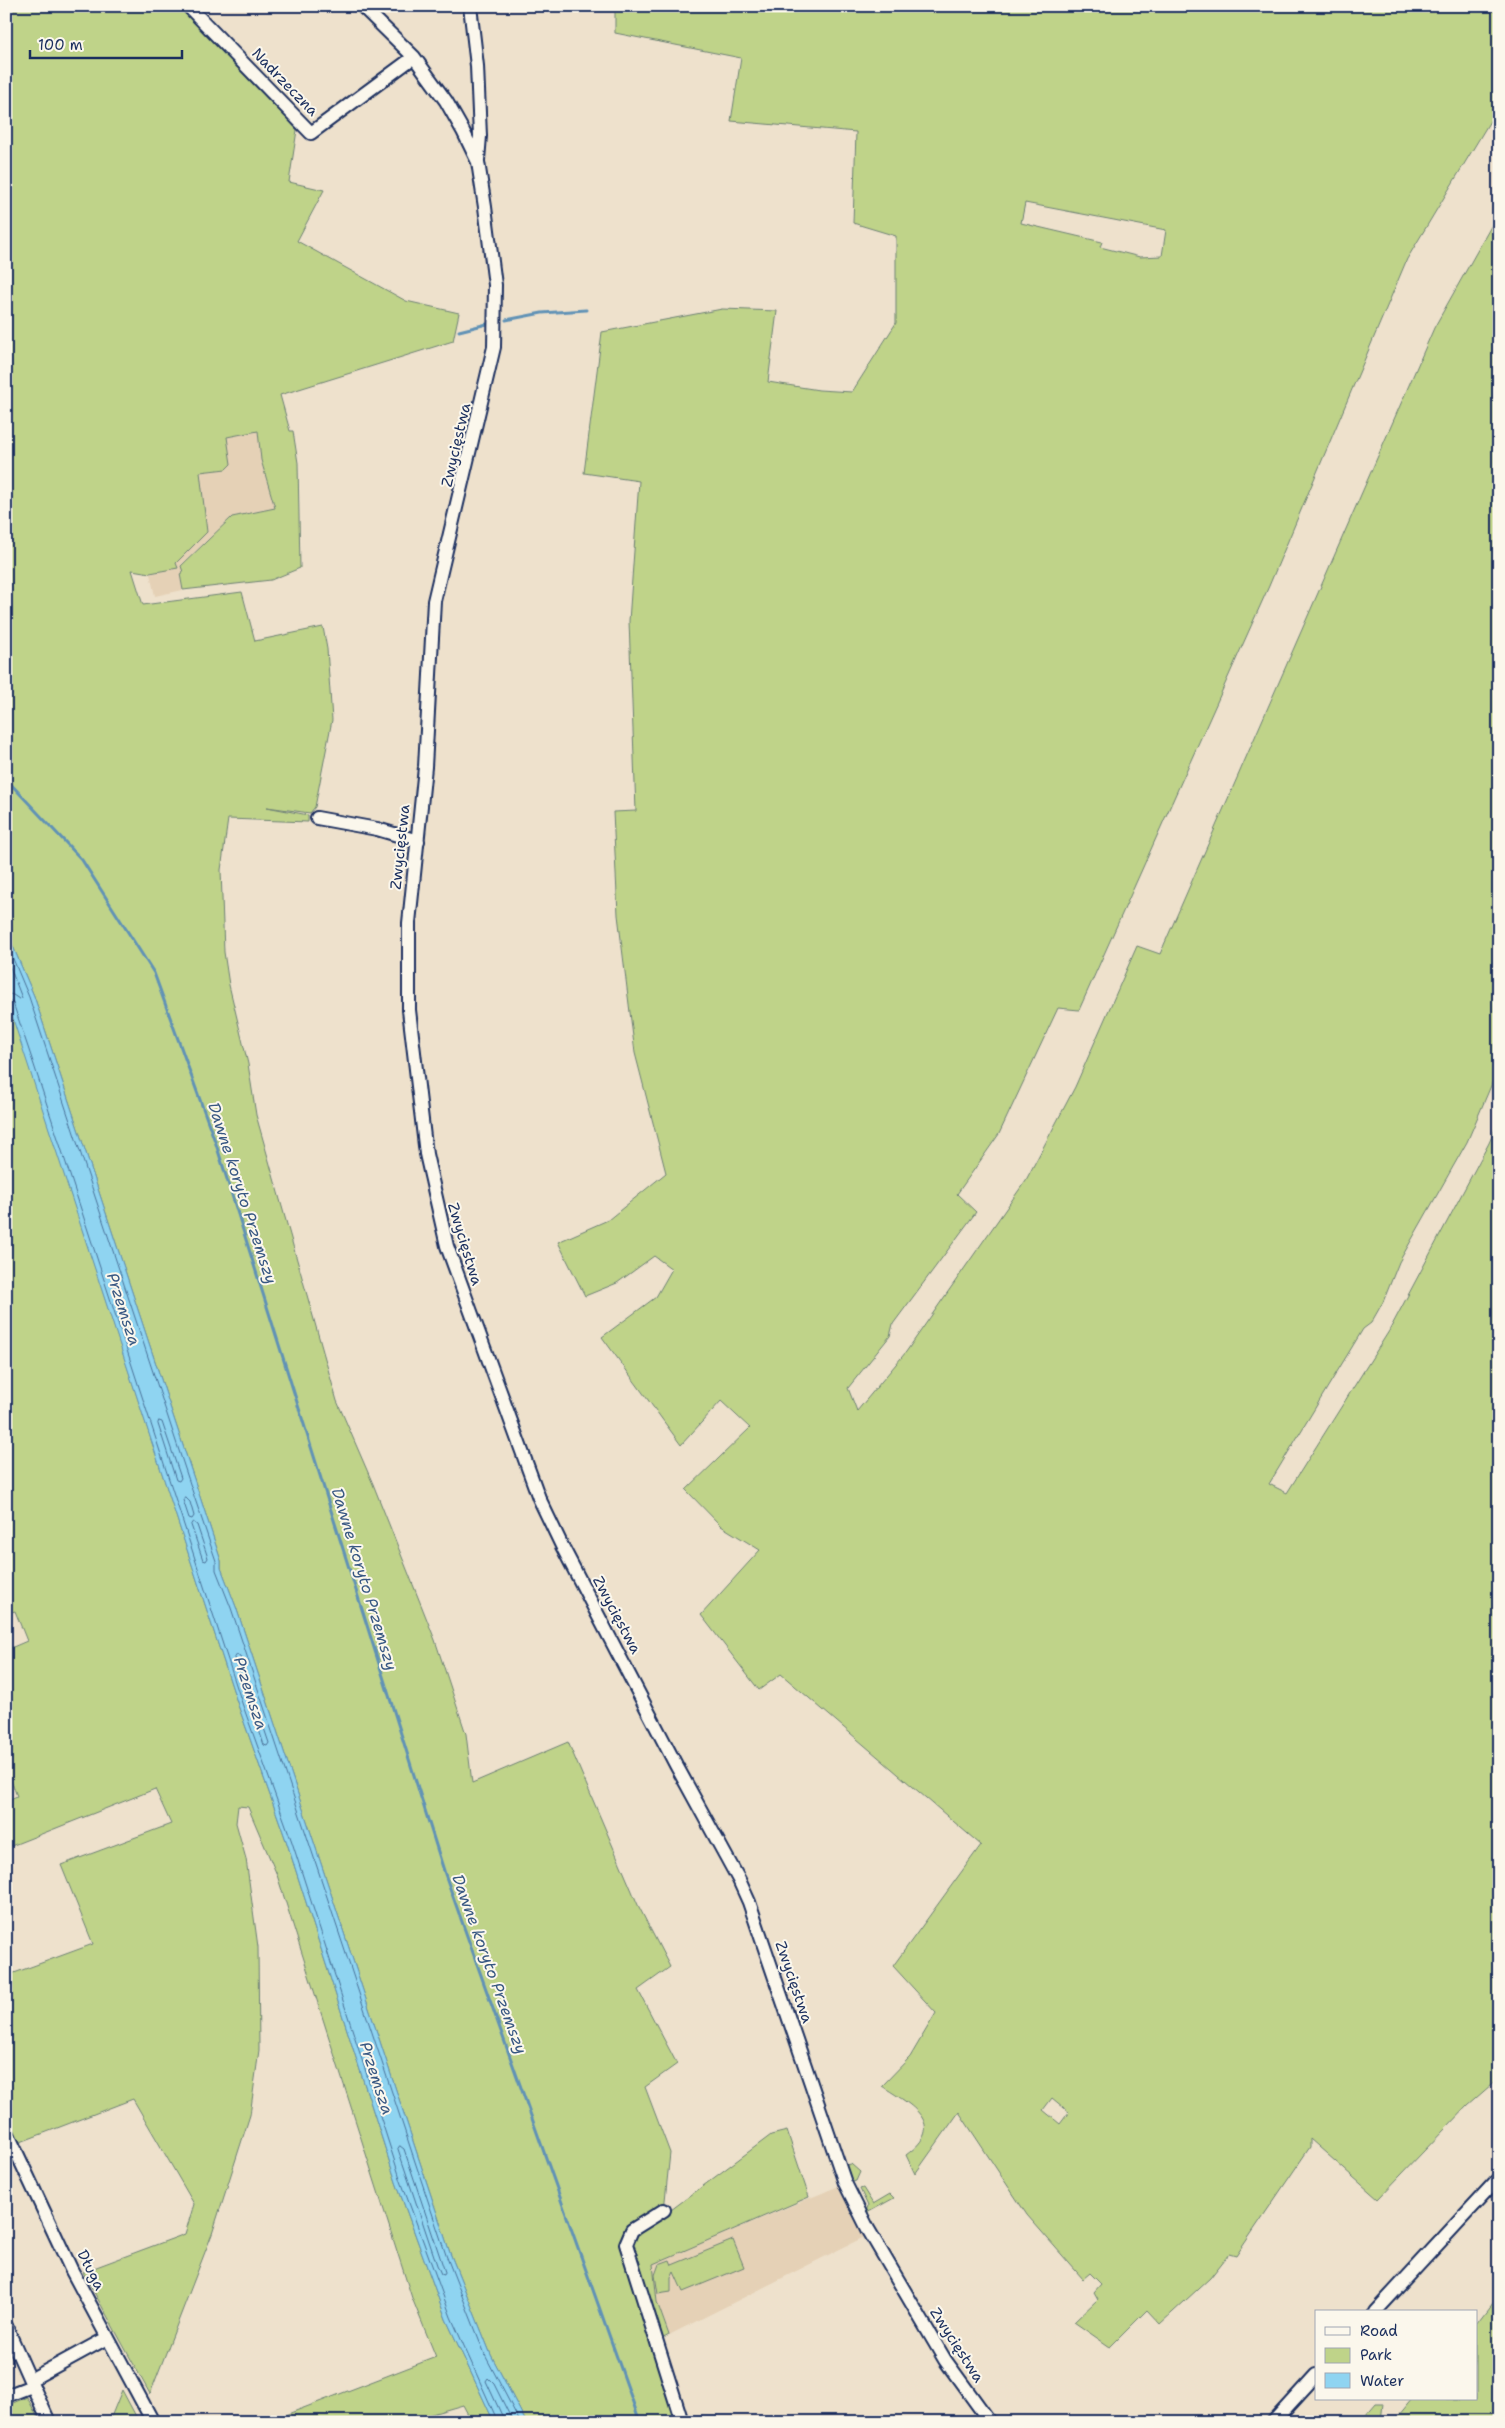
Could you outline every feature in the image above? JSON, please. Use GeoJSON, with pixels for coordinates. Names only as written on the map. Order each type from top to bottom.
{"type":"FeatureCollection","features":[{"type":"Feature","properties":{"kind":"street","name":"Nadrzeczna"},"geometry":{"type":"LineString","coordinates":[[188,6],[311,132],[414,57]]}},
{"type":"Feature","properties":{"kind":"street","name":"Zwycięstwa"},"geometry":{"type":"LineString","coordinates":[[362,6],[414,57],[446,101],[464,131],[478,162],[495,285],[494,347],[463,487],[434,601],[425,767],[409,923],[409,1010],[411,1034],[421,1122],[438,1213],[464,1295],[539,1498],[562,1546],[749,1902],[849,2190],[868,2229],[945,2360],[990,2422]]}},
{"type":"Feature","properties":{"kind":"street"},"geometry":{"type":"LineString","coordinates":[[470,6],[477,66],[480,136],[478,162]]}},
{"type":"Feature","properties":{"kind":"street"},"geometry":{"type":"LineString","coordinates":[[317,818],[377,829],[418,841]]}},
{"type":"Feature","properties":{"kind":"street","name":"Długa"},"geometry":{"type":"LineString","coordinates":[[6,2130],[71,2269],[154,2422]]}},
{"type":"Feature","properties":{"kind":"street"},"geometry":{"type":"LineString","coordinates":[[1377,2310],[1499,2178]]}},
{"type":"Feature","properties":{"kind":"street"},"geometry":{"type":"LineString","coordinates":[[664,2210],[632,2230],[626,2244],[682,2422]]}},
{"type":"Feature","properties":{"kind":"street"},"geometry":{"type":"LineString","coordinates":[[6,2326],[49,2422]]}},
{"type":"Feature","properties":{"kind":"street"},"geometry":{"type":"LineString","coordinates":[[6,2396],[107,2338]]}},
{"type":"Feature","properties":{"kind":"street"},"geometry":{"type":"LineString","coordinates":[[1273,2422],[1315,2377]]}},
{"type":"Feature","properties":{"kind":"shaded area"},"geometry":{"type":"Polygon","coordinates":[[[259,431],[261,460],[275,508],[232,517],[181,565],[183,573],[180,574],[183,590],[155,596],[150,574],[162,571],[176,563],[207,532],[200,472],[226,469],[227,437],[259,431]]]}},
{"type":"Feature","properties":{"kind":"shaded area"},"geometry":{"type":"Polygon","coordinates":[[[839,2186],[864,2237],[669,2335],[657,2302],[652,2264],[839,2186]]]}},
{"type":"Feature","properties":{"kind":"green space"},"geometry":{"type":"Polygon","coordinates":[[[6,6],[191,6],[297,130],[289,182],[324,190],[297,241],[406,301],[459,313],[453,341],[280,395],[290,431],[293,431],[298,463],[300,568],[271,580],[183,590],[180,574],[183,572],[181,566],[232,517],[275,508],[261,460],[258,431],[227,437],[231,464],[226,469],[200,472],[207,532],[176,563],[178,568],[150,573],[132,570],[143,605],[242,592],[255,641],[323,627],[327,649],[332,720],[315,807],[310,813],[267,807],[308,815],[308,822],[228,819],[221,870],[224,952],[229,985],[248,1064],[256,1115],[337,1401],[373,1484],[435,1640],[466,1734],[472,1783],[568,1742],[638,1905],[670,1967],[638,1990],[677,2064],[645,2087],[670,2153],[664,2210],[667,2213],[771,2135],[787,2131],[809,2197],[653,2264],[657,2302],[669,2335],[662,2339],[689,2422],[526,2422],[491,2355],[450,2253],[236,1607],[221,1568],[221,1561],[34,996],[6,930],[6,6]]]}},
{"type":"Feature","properties":{"kind":"green space"},"geometry":{"type":"Polygon","coordinates":[[[615,6],[1499,6],[1499,106],[1407,259],[1269,586],[1079,1010],[1058,1008],[999,1134],[957,1194],[976,1212],[893,1324],[890,1336],[848,1388],[857,1411],[906,1352],[1026,1180],[1075,1087],[1137,946],[1160,954],[1434,328],[1499,212],[1499,1067],[1467,1142],[1399,1262],[1383,1302],[1371,1323],[1363,1329],[1269,1484],[1287,1493],[1389,1331],[1489,1143],[1499,1120],[1499,2078],[1468,2105],[1378,2199],[1310,2139],[1310,2147],[1236,2256],[1229,2254],[1210,2278],[1160,2324],[1147,2310],[1110,2347],[1074,2322],[1098,2299],[1094,2292],[1101,2284],[1090,2273],[1083,2279],[1027,2215],[959,2112],[915,2174],[906,2155],[919,2144],[924,2134],[925,2125],[921,2116],[914,2108],[882,2086],[910,2057],[936,2013],[893,1966],[981,1845],[781,1674],[759,1690],[701,1615],[760,1550],[721,1526],[686,1490],[750,1428],[721,1401],[681,1445],[602,1337],[656,1297],[672,1269],[654,1256],[617,1283],[585,1296],[558,1242],[608,1220],[666,1173],[635,1053],[618,915],[613,812],[636,811],[629,621],[639,481],[584,473],[602,332],[722,309],[777,311],[768,382],[819,390],[852,392],[896,323],[896,236],[853,223],[856,132],[731,121],[741,58],[615,33],[615,6]],[[1025,203],[1021,223],[1102,242],[1100,247],[1140,257],[1162,256],[1166,230],[1025,203]],[[1052,2098],[1043,2110],[1060,2124],[1069,2112],[1052,2098]]]}},
{"type":"Feature","properties":{"kind":"green space"},"geometry":{"type":"Polygon","coordinates":[[[6,996],[238,1705],[287,1843],[396,2182],[446,2319],[494,2422],[472,2422],[463,2405],[404,2422],[267,2422],[436,2357],[412,2298],[277,1875],[248,1807],[238,1806],[236,1823],[246,1859],[258,1947],[259,2050],[250,2115],[212,2234],[150,2394],[83,2272],[185,2234],[194,2204],[133,2099],[18,2143],[6,2118],[6,1976],[93,1944],[61,1865],[171,1824],[155,1789],[6,1848],[6,1801],[17,1796],[6,1768],[6,1650],[27,1641],[15,1611],[6,1614],[6,996]]]}},
{"type":"Feature","properties":{"kind":"green space"},"geometry":{"type":"Polygon","coordinates":[[[851,2164],[860,2172],[856,2181],[852,2182],[846,2165],[851,2164]]]}},
{"type":"Feature","properties":{"kind":"green space"},"geometry":{"type":"Polygon","coordinates":[[[863,2188],[873,2204],[890,2194],[894,2198],[865,2214],[868,2206],[860,2189],[863,2188]]]}},
{"type":"Feature","properties":{"kind":"green space"},"geometry":{"type":"Polygon","coordinates":[[[733,2240],[744,2267],[683,2292],[674,2272],[671,2278],[671,2292],[658,2294],[655,2275],[659,2264],[670,2260],[672,2265],[733,2240]]]}},
{"type":"Feature","properties":{"kind":"green space"},"geometry":{"type":"Polygon","coordinates":[[[1499,2294],[1499,2422],[1393,2422],[1411,2400],[1478,2400],[1478,2321],[1499,2294]]]}},
{"type":"Feature","properties":{"kind":"green space"},"geometry":{"type":"Polygon","coordinates":[[[122,2390],[139,2422],[109,2422],[122,2390]]]}},
{"type":"Feature","properties":{"kind":"green space"},"geometry":{"type":"Polygon","coordinates":[[[27,2397],[40,2422],[6,2422],[6,2406],[27,2397]]]}},
{"type":"Feature","properties":{"kind":"green space"},"geometry":{"type":"Polygon","coordinates":[[[1376,2403],[1383,2403],[1381,2422],[1360,2422],[1376,2403]]]}},
{"type":"Feature","properties":{"kind":"water","name":"Przemsza"},"geometry":{"type":"Polygon","coordinates":[[[6,930],[34,996],[221,1561],[221,1568],[236,1607],[450,2253],[491,2355],[526,2422],[494,2422],[446,2319],[396,2182],[287,1843],[238,1705],[10,1010],[6,996],[6,930]]]}},
{"type":"Feature","properties":{"kind":"waterway"},"geometry":{"type":"LineString","coordinates":[[506,320],[542,313],[586,310]]}},
{"type":"Feature","properties":{"kind":"waterway"},"geometry":{"type":"LineString","coordinates":[[459,331],[487,324]]}},
{"type":"Feature","properties":{"kind":"waterway","name":"Dawne koryto Przemszy"},"geometry":{"type":"LineString","coordinates":[[6,779],[82,860],[154,973],[216,1144],[445,1874],[640,2422]]}}]}
